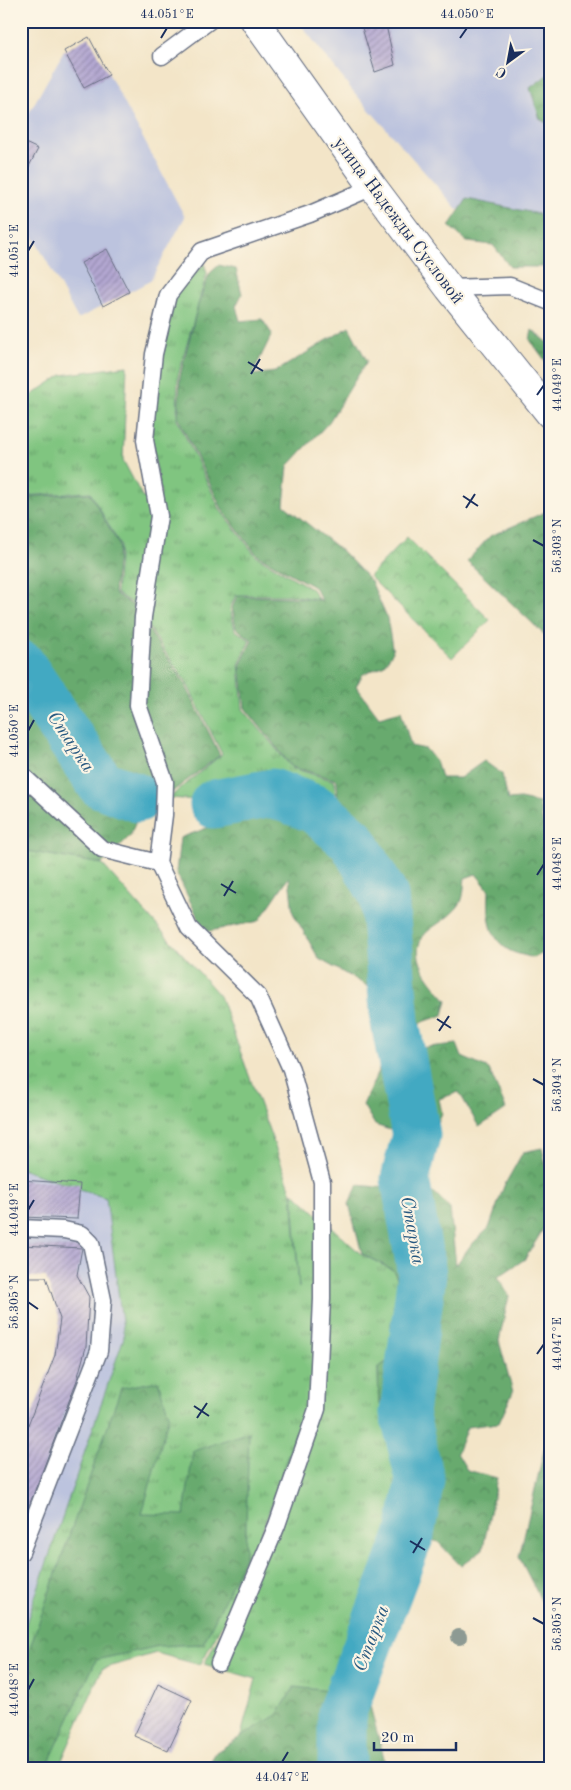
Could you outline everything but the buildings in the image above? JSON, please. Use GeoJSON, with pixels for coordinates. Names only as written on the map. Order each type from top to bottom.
{"type":"FeatureCollection","features":[{"type":"Feature","properties":{"kind":"main road","name":"улица Надежды Сусловой"},"geometry":{"type":"LineString","coordinates":[[255,21],[372,187],[449,288],[550,414]]}},
{"type":"Feature","properties":{"kind":"lane"},"geometry":{"type":"LineString","coordinates":[[162,56],[209,21]]}},
{"type":"Feature","properties":{"kind":"lane"},"geometry":{"type":"LineString","coordinates":[[219,1663],[277,1524],[316,1409],[322,1299],[322,1182],[291,1069],[258,996],[189,928],[158,863],[164,815],[165,782],[138,705],[143,617],[159,516],[146,440],[154,354],[168,295],[202,251],[310,214],[372,187]]}},
{"type":"Feature","properties":{"kind":"lane"},"geometry":{"type":"LineString","coordinates":[[449,288],[510,286],[550,302]]}},
{"type":"Feature","properties":{"kind":"lane"},"geometry":{"type":"LineString","coordinates":[[21,774],[102,848],[158,863]]}},
{"type":"Feature","properties":{"kind":"lane"},"geometry":{"type":"LineString","coordinates":[[21,1228],[64,1230],[82,1234],[91,1243],[103,1300],[99,1351],[21,1552]]}},
{"type":"Feature","properties":{"kind":"shaded area"},"geometry":{"type":"Polygon","coordinates":[[[298,21],[550,21],[550,227],[457,209],[352,90],[298,21]]]}},
{"type":"Feature","properties":{"kind":"shaded area"},"geometry":{"type":"Polygon","coordinates":[[[89,37],[185,217],[150,281],[78,319],[21,214],[21,127],[64,51],[89,37]]]}},
{"type":"Feature","properties":{"kind":"shaded area"},"geometry":{"type":"Polygon","coordinates":[[[21,1169],[106,1197],[124,1337],[21,1638],[21,1443],[55,1355],[60,1319],[46,1277],[21,1277],[21,1169]]]}},
{"type":"Feature","properties":{"kind":"green space"},"geometry":{"type":"Polygon","coordinates":[[[550,73],[550,125],[540,119],[530,88],[550,73]]]}},
{"type":"Feature","properties":{"kind":"green space"},"geometry":{"type":"Polygon","coordinates":[[[467,199],[539,214],[550,228],[550,267],[510,267],[493,245],[467,242],[449,226],[467,199]]]}},
{"type":"Feature","properties":{"kind":"green space"},"geometry":{"type":"Polygon","coordinates":[[[204,263],[207,273],[178,376],[177,419],[221,511],[256,556],[312,589],[318,599],[289,595],[236,595],[230,608],[235,630],[250,640],[239,665],[243,709],[292,768],[335,781],[336,813],[321,810],[273,790],[214,801],[169,798],[222,754],[187,684],[133,604],[116,593],[120,545],[90,492],[21,496],[21,402],[62,375],[127,366],[123,460],[143,498],[161,495],[151,440],[157,357],[173,297],[204,263]]]}},
{"type":"Feature","properties":{"kind":"green space"},"geometry":{"type":"Polygon","coordinates":[[[219,265],[236,269],[242,294],[236,306],[240,321],[262,319],[272,334],[252,375],[275,372],[349,327],[367,361],[329,422],[288,466],[284,505],[343,552],[371,581],[387,618],[393,652],[383,666],[363,674],[356,686],[379,717],[401,711],[411,746],[426,749],[437,763],[441,778],[460,778],[484,761],[502,774],[508,800],[520,799],[539,803],[543,825],[550,833],[550,950],[533,958],[507,949],[500,943],[492,930],[489,915],[489,890],[476,874],[465,878],[461,902],[452,913],[423,937],[419,946],[419,955],[427,975],[447,1000],[443,1015],[420,1023],[378,992],[319,959],[293,913],[289,877],[259,921],[205,932],[176,872],[180,838],[271,804],[338,815],[337,780],[292,767],[245,708],[240,666],[252,640],[236,628],[232,608],[237,596],[291,597],[322,600],[314,587],[257,555],[223,511],[178,418],[180,376],[198,305],[209,274],[219,265]]]}},
{"type":"Feature","properties":{"kind":"green space"},"geometry":{"type":"Polygon","coordinates":[[[532,330],[550,344],[550,367],[530,340],[532,330]]]}},
{"type":"Feature","properties":{"kind":"green space"},"geometry":{"type":"Polygon","coordinates":[[[90,493],[119,545],[114,593],[132,605],[185,684],[220,755],[137,819],[130,836],[102,864],[21,850],[21,497],[90,493]]]}},
{"type":"Feature","properties":{"kind":"green space"},"geometry":{"type":"Polygon","coordinates":[[[550,510],[550,640],[467,561],[490,536],[550,510]]]}},
{"type":"Feature","properties":{"kind":"green space"},"geometry":{"type":"Polygon","coordinates":[[[407,537],[490,620],[452,658],[369,576],[407,537]]]}},
{"type":"Feature","properties":{"kind":"green space"},"geometry":{"type":"Polygon","coordinates":[[[21,850],[102,864],[220,996],[292,1193],[299,1288],[293,1192],[361,1254],[393,1270],[400,1285],[391,1324],[394,1356],[378,1368],[379,1404],[404,1413],[420,1479],[410,1534],[348,1696],[387,1769],[232,1769],[256,1679],[204,1664],[248,1582],[296,1431],[245,1582],[200,1665],[156,1653],[102,1669],[58,1769],[21,1769],[21,1638],[124,1337],[106,1198],[21,1169],[21,850]]]}},
{"type":"Feature","properties":{"kind":"green space"},"geometry":{"type":"Polygon","coordinates":[[[457,1044],[462,1057],[489,1069],[506,1109],[479,1127],[459,1092],[439,1099],[442,1113],[433,1136],[390,1130],[375,1125],[363,1105],[380,1067],[391,1051],[457,1044]]]}},
{"type":"Feature","properties":{"kind":"green space"},"geometry":{"type":"Polygon","coordinates":[[[542,1148],[550,1184],[550,1218],[525,1259],[498,1277],[509,1296],[499,1341],[513,1392],[499,1423],[467,1427],[457,1453],[467,1470],[497,1478],[483,1549],[461,1566],[438,1542],[410,1534],[420,1479],[404,1413],[379,1404],[378,1368],[395,1356],[391,1324],[401,1285],[393,1270],[362,1254],[349,1204],[358,1185],[435,1193],[450,1209],[456,1265],[470,1246],[489,1228],[504,1186],[523,1152],[542,1148]]]}},
{"type":"Feature","properties":{"kind":"green space"},"geometry":{"type":"Polygon","coordinates":[[[158,1381],[169,1415],[142,1514],[184,1515],[193,1451],[249,1432],[245,1557],[203,1644],[159,1646],[96,1660],[49,1762],[21,1766],[21,1673],[121,1388],[158,1381]]]}},
{"type":"Feature","properties":{"kind":"green space"},"geometry":{"type":"Polygon","coordinates":[[[550,1425],[550,1618],[519,1557],[550,1425]]]}},
{"type":"Feature","properties":{"kind":"green space"},"geometry":{"type":"Polygon","coordinates":[[[294,1687],[367,1695],[387,1769],[206,1769],[216,1752],[278,1714],[294,1687]]]}},
{"type":"Feature","properties":{"kind":"waterway","name":"Старка"},"geometry":{"type":"LineString","coordinates":[[21,665],[101,784],[138,798]]}},
{"type":"Feature","properties":{"kind":"waterway","name":"Старка"},"geometry":{"type":"LineString","coordinates":[[214,804],[272,793],[315,809],[352,840],[384,896],[395,1022],[416,1135],[405,1179],[422,1274],[404,1413],[420,1479],[410,1534],[342,1712],[342,1769]]}}]}
